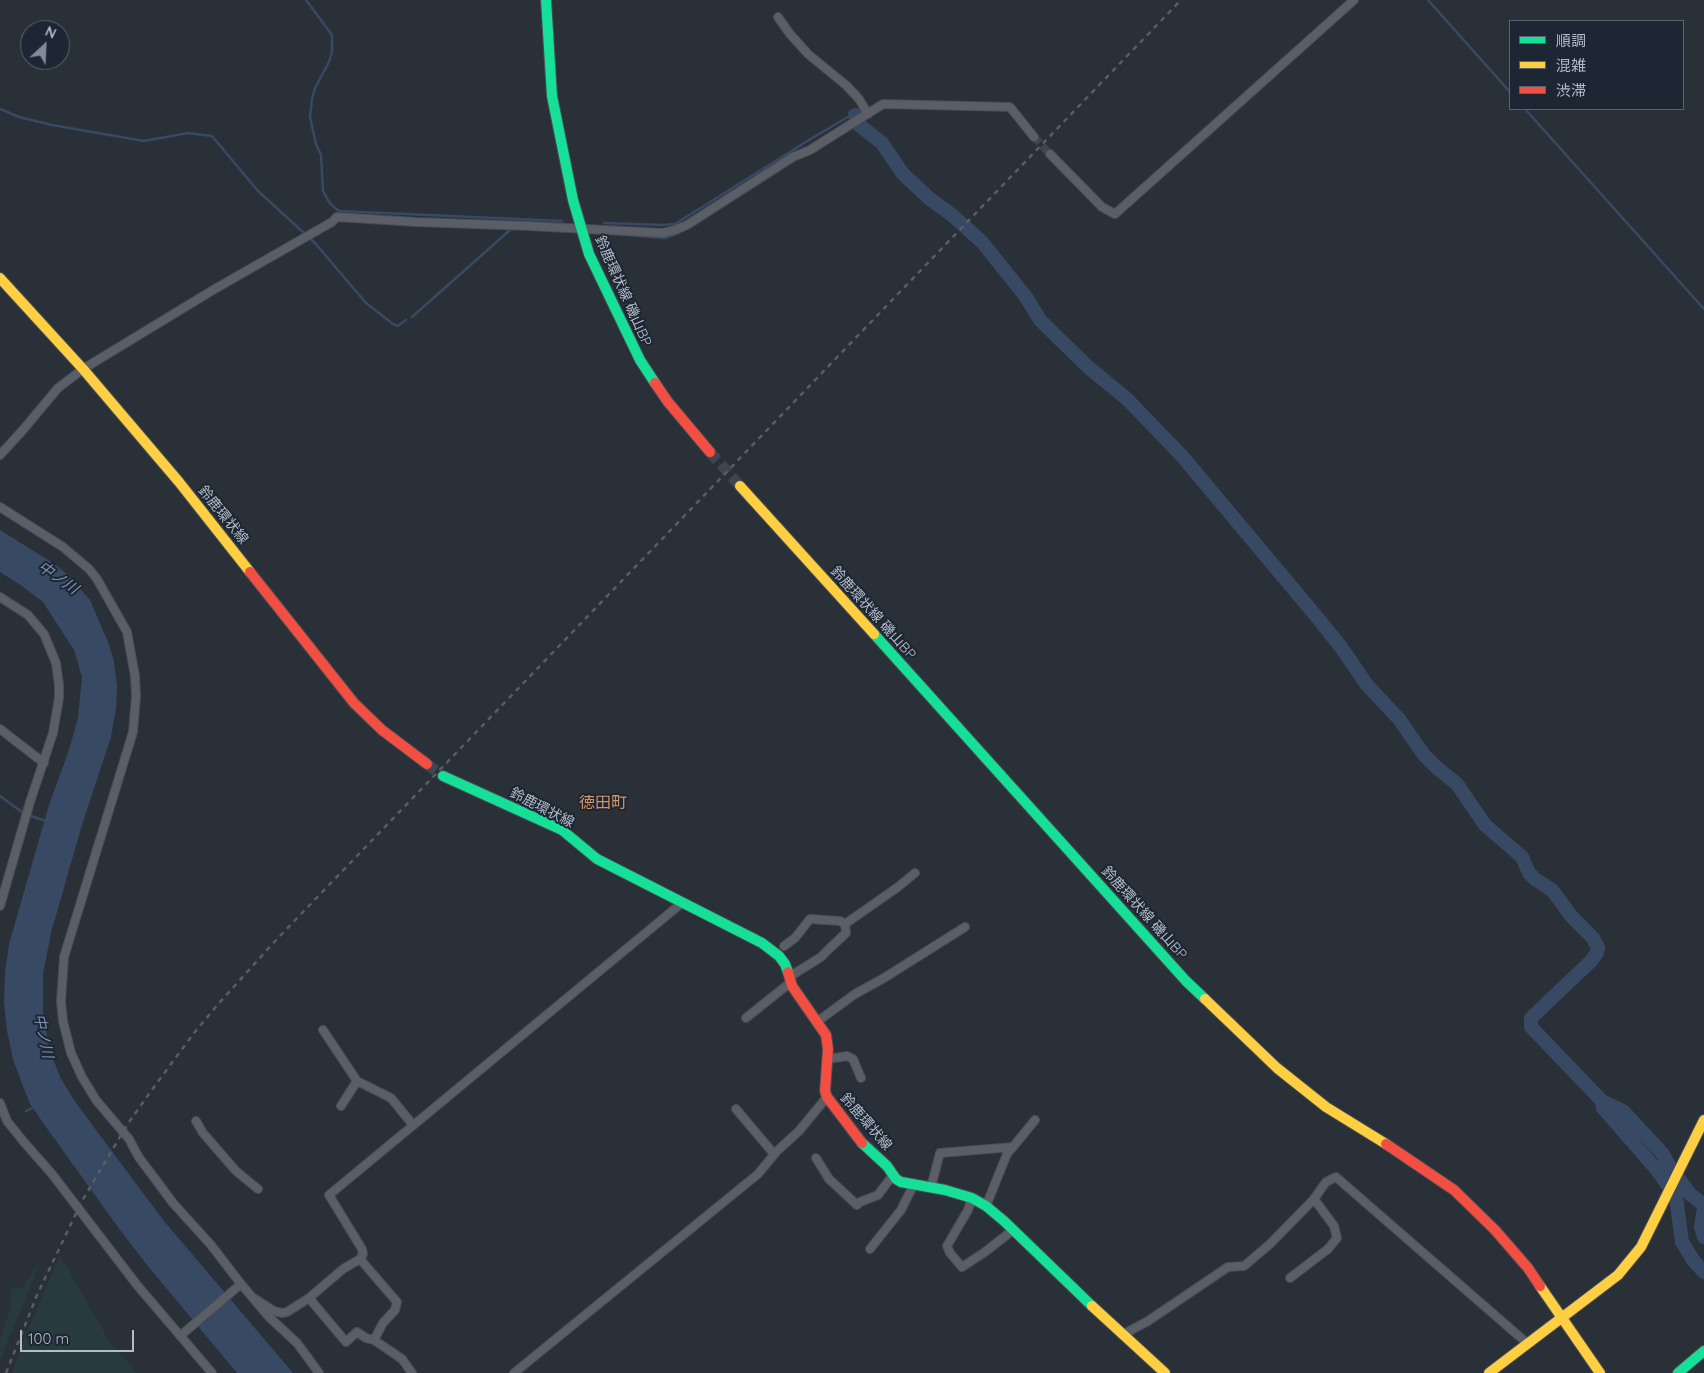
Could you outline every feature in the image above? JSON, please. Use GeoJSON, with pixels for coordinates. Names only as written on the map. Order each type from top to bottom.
{"type":"FeatureCollection","features":[{"type":"Feature","properties":{"kind":"main road","name":"鈴鹿環状線 磯山BP"},"geometry":{"type":"LineString","coordinates":[[546,0],[552,96],[570,191],[589,254],[618,319],[640,360],[668,402],[710,452]]}},
{"type":"Feature","properties":{"kind":"main road","name":"鈴鹿環状線"},"geometry":{"type":"LineString","coordinates":[[0,280],[82,368],[179,482],[354,703],[382,730],[427,764]]}},
{"type":"Feature","properties":{"kind":"main road","name":"鈴鹿環状線 磯山BP"},"geometry":{"type":"LineString","coordinates":[[740,486],[1186,980],[1276,1068],[1326,1107],[1420,1166],[1454,1190],[1501,1236],[1528,1268],[1600,1373]]}},
{"type":"Feature","properties":{"kind":"main road","name":"鈴鹿環状線"},"geometry":{"type":"LineString","coordinates":[[443,776],[562,830],[597,859],[762,943],[779,956],[785,964],[790,980],[802,1001],[818,1021],[826,1035],[828,1059],[825,1092],[827,1097],[864,1146],[887,1166],[901,1182],[932,1187],[972,1198],[986,1206],[1122,1335],[1165,1373]]}},
{"type":"Feature","properties":{"kind":"main road"},"geometry":{"type":"LineString","coordinates":[[1489,1373],[1564,1318],[1618,1275],[1641,1247],[1704,1120]]}},
{"type":"Feature","properties":{"kind":"main road"},"geometry":{"type":"LineString","coordinates":[[1678,1373],[1704,1351]]}},
{"type":"Feature","properties":{"kind":"street"},"geometry":{"type":"LineString","coordinates":[[1050,154],[1102,207],[1115,214],[1354,0]]}},
{"type":"Feature","properties":{"kind":"street"},"geometry":{"type":"LineString","coordinates":[[778,17],[808,54],[859,99],[867,115]]}},
{"type":"Feature","properties":{"kind":"street"},"geometry":{"type":"LineString","coordinates":[[0,455],[58,388],[82,368],[332,222],[337,217],[663,233],[680,228],[793,156],[810,150],[883,104],[1010,107],[1034,137]]}},
{"type":"Feature","properties":{"kind":"street"},"geometry":{"type":"LineString","coordinates":[[0,507],[63,547],[89,569],[97,579],[127,632],[135,676],[135,713],[131,739],[64,957],[61,1001],[63,1021],[71,1053],[82,1077],[96,1100],[129,1139],[138,1156],[173,1203],[211,1244],[240,1285],[274,1311],[288,1312],[343,1269],[360,1259],[362,1249],[328,1195],[683,902]]}},
{"type":"Feature","properties":{"kind":"street"},"geometry":{"type":"LineString","coordinates":[[0,597],[20,609],[34,621],[46,638],[56,663],[59,685],[59,698],[53,733],[30,802],[0,906]]}},
{"type":"Feature","properties":{"kind":"street"},"geometry":{"type":"LineString","coordinates":[[0,729],[44,763]]}},
{"type":"Feature","properties":{"kind":"street"},"geometry":{"type":"LineString","coordinates":[[845,924],[898,887],[915,872]]}},
{"type":"Feature","properties":{"kind":"street"},"geometry":{"type":"LineString","coordinates":[[784,946],[795,938],[810,919],[840,921],[845,924]]}},
{"type":"Feature","properties":{"kind":"street"},"geometry":{"type":"LineString","coordinates":[[746,1018],[790,980],[821,957],[846,933],[845,924]]}},
{"type":"Feature","properties":{"kind":"street"},"geometry":{"type":"LineString","coordinates":[[818,1021],[854,994],[884,978],[965,927]]}},
{"type":"Feature","properties":{"kind":"street"},"geometry":{"type":"LineString","coordinates":[[323,1030],[357,1081],[391,1098],[413,1125]]}},
{"type":"Feature","properties":{"kind":"street"},"geometry":{"type":"LineString","coordinates":[[828,1059],[847,1056],[853,1059],[861,1078]]}},
{"type":"Feature","properties":{"kind":"street"},"geometry":{"type":"LineString","coordinates":[[341,1106],[357,1081]]}},
{"type":"Feature","properties":{"kind":"street"},"geometry":{"type":"LineString","coordinates":[[514,1373],[758,1174],[774,1154],[800,1131],[827,1097]]}},
{"type":"Feature","properties":{"kind":"street"},"geometry":{"type":"LineString","coordinates":[[0,1103],[7,1121],[52,1174],[72,1202],[84,1214],[118,1261],[212,1373]]}},
{"type":"Feature","properties":{"kind":"street"},"geometry":{"type":"LineString","coordinates":[[736,1109],[774,1154]]}},
{"type":"Feature","properties":{"kind":"street"},"geometry":{"type":"LineString","coordinates":[[986,1206],[1007,1154],[1035,1120]]}},
{"type":"Feature","properties":{"kind":"street"},"geometry":{"type":"LineString","coordinates":[[196,1121],[203,1133],[236,1171],[258,1189]]}},
{"type":"Feature","properties":{"kind":"street"},"geometry":{"type":"LineString","coordinates":[[932,1187],[940,1153],[970,1149],[1013,1147]]}},
{"type":"Feature","properties":{"kind":"street"},"geometry":{"type":"LineString","coordinates":[[816,1158],[829,1179],[857,1205],[878,1195],[893,1175]]}},
{"type":"Feature","properties":{"kind":"street"},"geometry":{"type":"LineString","coordinates":[[1122,1335],[1148,1321],[1228,1267],[1244,1266],[1270,1244],[1314,1199],[1326,1182],[1336,1177],[1528,1344]]}},
{"type":"Feature","properties":{"kind":"street"},"geometry":{"type":"LineString","coordinates":[[870,1250],[901,1210],[914,1184]]}},
{"type":"Feature","properties":{"kind":"street"},"geometry":{"type":"LineString","coordinates":[[972,1198],[968,1210],[946,1246],[962,1267],[1013,1230]]}},
{"type":"Feature","properties":{"kind":"street"},"geometry":{"type":"LineString","coordinates":[[1290,1278],[1328,1249],[1337,1238],[1334,1226],[1314,1199]]}},
{"type":"Feature","properties":{"kind":"street"},"geometry":{"type":"LineString","coordinates":[[360,1259],[397,1302],[395,1310],[383,1323],[374,1340]]}},
{"type":"Feature","properties":{"kind":"street"},"geometry":{"type":"LineString","coordinates":[[180,1336],[240,1285]]}},
{"type":"Feature","properties":{"kind":"street"},"geometry":{"type":"LineString","coordinates":[[252,1296],[269,1317],[297,1343],[319,1373]]}},
{"type":"Feature","properties":{"kind":"street"},"geometry":{"type":"LineString","coordinates":[[308,1298],[346,1342],[358,1332],[366,1338],[374,1340],[402,1359],[412,1373]]}},
{"type":"Feature","properties":{"kind":"green space"},"geometry":{"type":"Polygon","coordinates":[[[60,1255],[111,1344],[136,1373],[12,1373],[26,1334],[60,1255]]]}},
{"type":"Feature","properties":{"kind":"green space"},"geometry":{"type":"Polygon","coordinates":[[[39,1264],[0,1361],[0,1339],[9,1312],[12,1287],[23,1289],[34,1269],[39,1264]]]}},
{"type":"Feature","properties":{"kind":"water","name":"中ノ川"},"geometry":{"type":"Polygon","coordinates":[[[0,530],[53,563],[67,574],[90,600],[114,661],[117,687],[116,708],[111,737],[81,828],[51,933],[43,974],[43,1010],[49,1048],[60,1077],[74,1100],[164,1221],[293,1373],[237,1373],[147,1265],[46,1127],[30,1104],[13,1059],[7,1031],[4,1002],[5,972],[9,944],[49,805],[69,750],[78,718],[82,677],[74,650],[43,602],[0,572],[0,530]]]}},
{"type":"Feature","properties":{"kind":"waterway"},"geometry":{"type":"LineString","coordinates":[[306,0],[332,35],[332,52],[329,62],[315,88],[310,117],[316,144],[321,155],[323,191],[334,207],[339,211],[562,221]]}},
{"type":"Feature","properties":{"kind":"waterway"},"geometry":{"type":"LineString","coordinates":[[1428,0],[1509,91]]}},
{"type":"Feature","properties":{"kind":"waterway"},"geometry":{"type":"LineString","coordinates":[[0,109],[19,117],[52,125],[144,141],[188,133],[212,136],[258,191],[315,243],[366,303],[393,324],[398,326],[406,320]]}},
{"type":"Feature","properties":{"kind":"waterway"},"geometry":{"type":"LineString","coordinates":[[1526,110],[1704,309]]}},
{"type":"Feature","properties":{"kind":"waterway"},"geometry":{"type":"LineString","coordinates":[[604,223],[675,224],[809,140],[851,115],[855,115]]}},
{"type":"Feature","properties":{"kind":"waterway"},"geometry":{"type":"LineString","coordinates":[[855,115],[859,125],[882,143],[903,174],[982,242],[1026,297],[1040,320],[1088,367],[1127,399],[1182,456],[1316,616],[1341,647],[1367,685],[1399,719],[1424,755],[1457,784],[1485,825],[1522,857],[1529,873],[1552,890],[1572,917],[1593,938],[1598,948],[1597,953],[1531,1018],[1531,1027],[1602,1101],[1603,1108],[1657,1170],[1676,1197],[1682,1242],[1693,1260],[1704,1272]]}},
{"type":"Feature","properties":{"kind":"waterway"},"geometry":{"type":"LineString","coordinates":[[412,317],[514,228]]}},
{"type":"Feature","properties":{"kind":"waterway"},"geometry":{"type":"LineString","coordinates":[[627,235],[665,238],[679,233]]}},
{"type":"Feature","properties":{"kind":"waterway"},"geometry":{"type":"LineString","coordinates":[[0,796],[22,812]]}},
{"type":"Feature","properties":{"kind":"waterway"},"geometry":{"type":"LineString","coordinates":[[31,816],[46,821]]}},
{"type":"Feature","properties":{"kind":"waterway"},"geometry":{"type":"LineString","coordinates":[[1602,1101],[1623,1111],[1663,1154],[1690,1194],[1704,1205]]}},
{"type":"Feature","properties":{"kind":"waterway"},"geometry":{"type":"LineString","coordinates":[[26,1111],[34,1107]]}},
{"type":"Feature","properties":{"kind":"waterway"},"geometry":{"type":"LineString","coordinates":[[1704,1208],[1701,1227],[1704,1237]]}},
{"type":"Feature","properties":{"kind":"tunnel"},"geometry":{"type":"LineString","coordinates":[[1034,137],[1050,154]]}},
{"type":"Feature","properties":{"kind":"tunnel"},"geometry":{"type":"LineString","coordinates":[[710,452],[740,486]]}},
{"type":"Feature","properties":{"kind":"tunnel"},"geometry":{"type":"LineString","coordinates":[[427,764],[443,776]]}},
{"type":"Feature","properties":{"kind":"railway"},"geometry":{"type":"LineString","coordinates":[[6,1373],[37,1295],[82,1201],[127,1125],[194,1033],[220,1002],[277,939],[1181,0]]}},
{"type":"Feature","properties":{"kind":"traffic: fast"},"geometry":{"type":"LineString","coordinates":[[546,0],[552,96],[573,200],[589,254],[640,360],[655,383]]}},
{"type":"Feature","properties":{"kind":"traffic: fast"},"geometry":{"type":"LineString","coordinates":[[874,634],[1186,981],[1205,999]]}},
{"type":"Feature","properties":{"kind":"traffic: fast"},"geometry":{"type":"LineString","coordinates":[[443,776],[562,830],[597,859],[762,943],[779,956],[788,972]]}},
{"type":"Feature","properties":{"kind":"traffic: fast"},"geometry":{"type":"LineString","coordinates":[[862,1143],[901,1182],[945,1190],[972,1198],[986,1206],[1092,1306]]}},
{"type":"Feature","properties":{"kind":"traffic: fast"},"geometry":{"type":"LineString","coordinates":[[1678,1373],[1704,1351]]}},
{"type":"Feature","properties":{"kind":"traffic: slow"},"geometry":{"type":"LineString","coordinates":[[0,278],[83,369],[179,482],[250,572]]}},
{"type":"Feature","properties":{"kind":"traffic: slow"},"geometry":{"type":"LineString","coordinates":[[740,486],[874,634]]}},
{"type":"Feature","properties":{"kind":"traffic: slow"},"geometry":{"type":"LineString","coordinates":[[1205,999],[1277,1068],[1326,1107],[1386,1144]]}},
{"type":"Feature","properties":{"kind":"traffic: slow"},"geometry":{"type":"LineString","coordinates":[[1489,1373],[1618,1275],[1641,1247],[1704,1120]]}},
{"type":"Feature","properties":{"kind":"traffic: slow"},"geometry":{"type":"LineString","coordinates":[[1540,1286],[1600,1373]]}},
{"type":"Feature","properties":{"kind":"traffic: slow"},"geometry":{"type":"LineString","coordinates":[[1092,1306],[1165,1373]]}},
{"type":"Feature","properties":{"kind":"traffic: jam"},"geometry":{"type":"LineString","coordinates":[[655,383],[668,402],[710,452]]}},
{"type":"Feature","properties":{"kind":"traffic: jam"},"geometry":{"type":"LineString","coordinates":[[250,572],[354,703],[382,730],[427,764]]}},
{"type":"Feature","properties":{"kind":"traffic: jam"},"geometry":{"type":"LineString","coordinates":[[788,972],[792,986],[826,1035],[828,1049],[825,1091],[827,1097],[862,1143]]}},
{"type":"Feature","properties":{"kind":"traffic: jam"},"geometry":{"type":"LineString","coordinates":[[1386,1144],[1454,1190],[1495,1230],[1528,1268],[1540,1286]]}},
{"type":"Feature","properties":{"kind":"district","name":"徳田町"},"geometry":{"type":"Point","coordinates":[603,803]}}]}
